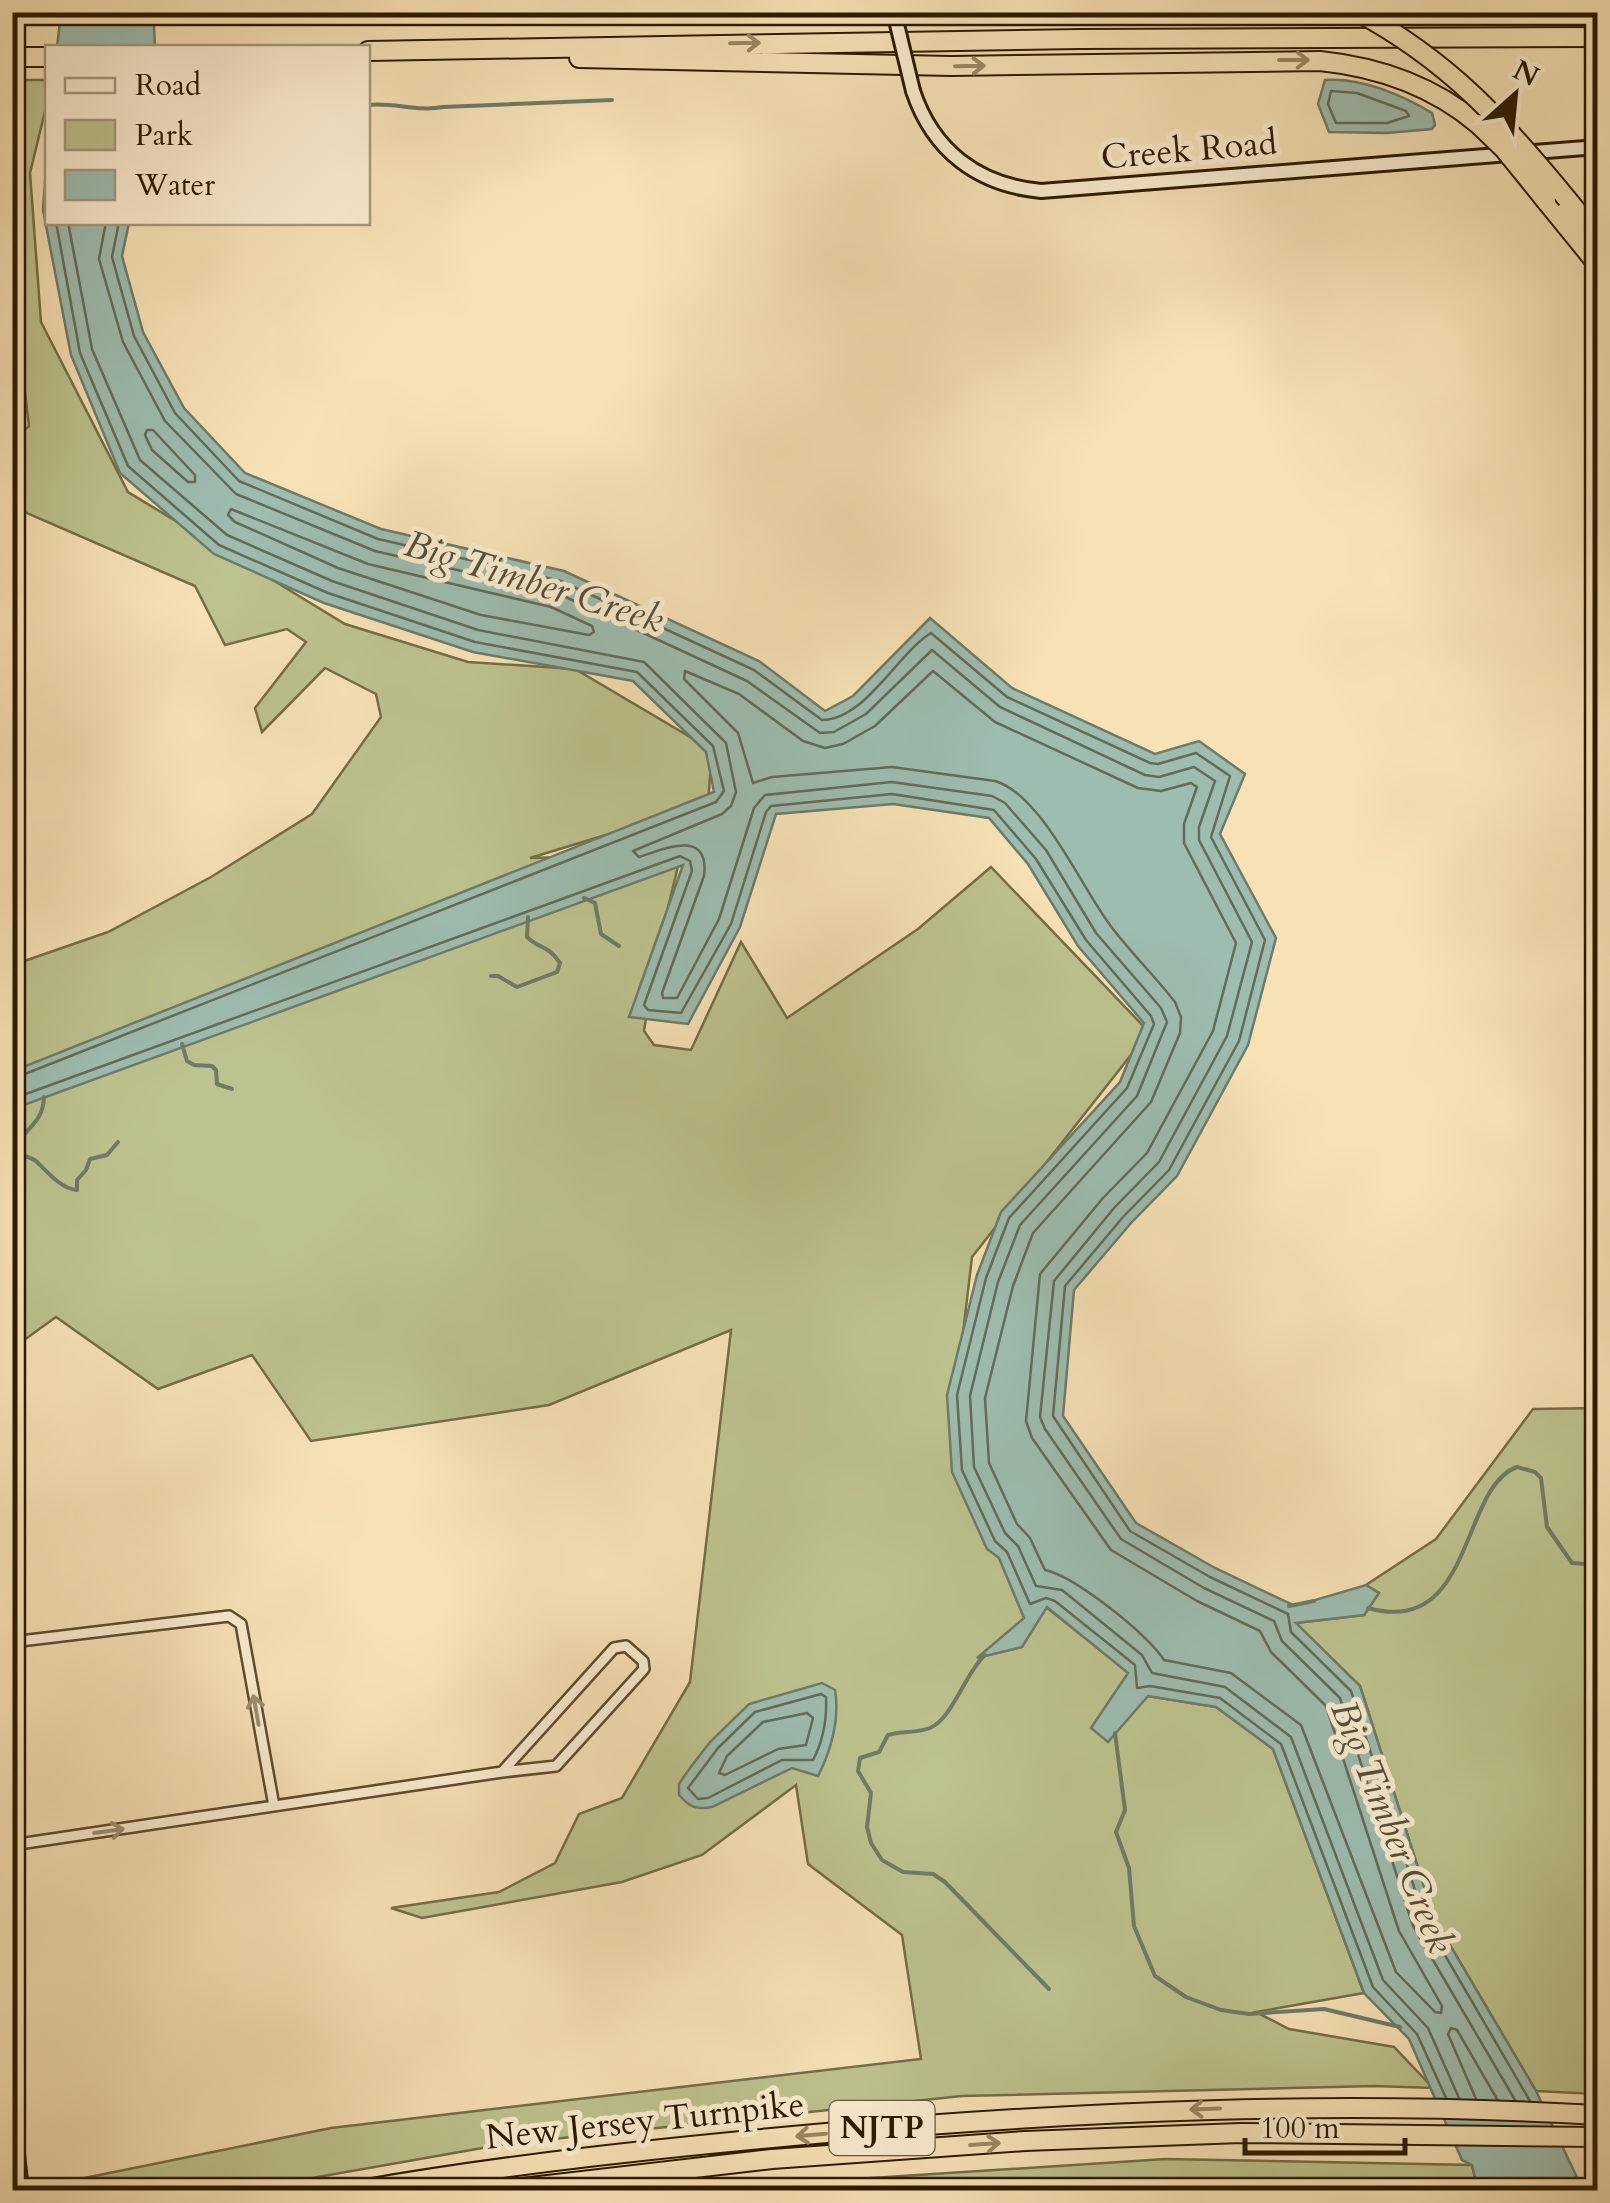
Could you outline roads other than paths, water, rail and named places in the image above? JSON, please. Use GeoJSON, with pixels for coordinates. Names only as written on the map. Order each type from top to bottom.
{"type":"FeatureCollection","features":[{"type":"Feature","properties":{"kind":"highway"},"geometry":{"type":"LineString","coordinates":[[1358,12],[1419,48],[1475,94],[1510,130],[1598,238]]}},
{"type":"Feature","properties":{"kind":"highway"},"geometry":{"type":"LineString","coordinates":[[370,52],[1080,39],[1598,35]]}},
{"type":"Feature","properties":{"kind":"highway"},"geometry":{"type":"LineString","coordinates":[[370,52],[951,66],[1320,60],[1372,69],[1445,100],[1478,124],[1499,143],[1598,265]]}},
{"type":"Feature","properties":{"kind":"highway","name":"New Jersey Turnpike"},"geometry":{"type":"LineString","coordinates":[[360,2190],[633,2150],[967,2121],[1241,2108],[1407,2108],[1598,2116]]}},
{"type":"Feature","properties":{"kind":"highway","name":"New Jersey Turnpike"},"geometry":{"type":"LineString","coordinates":[[505,2190],[772,2159],[1025,2142],[1241,2133],[1598,2137]]}},
{"type":"Feature","properties":{"kind":"street","name":"Creek Road"},"geometry":{"type":"LineString","coordinates":[[894,12],[912,91],[927,126],[953,157],[995,182],[1040,191],[1598,147]]}},
{"type":"Feature","properties":{"kind":"street"},"geometry":{"type":"LineString","coordinates":[[12,1642],[229,1616],[240,1624],[274,1806]]}},
{"type":"Feature","properties":{"kind":"street"},"geometry":{"type":"LineString","coordinates":[[12,1845],[556,1766],[644,1669],[643,1660],[626,1646],[614,1648],[502,1772]]}},
{"type":"Feature","properties":{"kind":"street"},"geometry":{"type":"LineString","coordinates":[[12,2109],[21,2190]]}},
{"type":"Feature","properties":{"kind":"water"},"geometry":{"type":"Polygon","coordinates":[[[61,12],[162,13],[154,26],[155,45],[57,45],[61,12]]]}},
{"type":"Feature","properties":{"kind":"water"},"geometry":{"type":"Polygon","coordinates":[[[1325,80],[1353,81],[1394,94],[1432,113],[1435,125],[1432,129],[1387,133],[1329,132],[1318,104],[1325,80]]]}},
{"type":"Feature","properties":{"kind":"water","name":"Big Timber Creek"},"geometry":{"type":"Polygon","coordinates":[[[46,225],[129,225],[122,256],[143,332],[184,408],[245,473],[381,529],[564,571],[759,661],[825,711],[853,696],[930,618],[1012,688],[1155,754],[1199,741],[1245,774],[1220,834],[1276,938],[1248,1045],[1177,1176],[1074,1290],[1063,1416],[1136,1523],[1215,1568],[1295,1606],[1366,1585],[1379,1593],[1364,1615],[1296,1623],[1360,1686],[1434,1918],[1536,2091],[1583,2190],[1478,2190],[1472,2165],[1462,2160],[1409,2039],[1364,1993],[1273,1749],[1216,1707],[1148,1696],[1108,1742],[1091,1728],[1128,1673],[1047,1607],[1022,1647],[977,1658],[1024,1618],[999,1558],[987,1549],[952,1472],[947,1395],[977,1275],[1001,1212],[1120,1082],[1144,1023],[1078,946],[1028,864],[989,818],[893,804],[776,814],[740,927],[688,1024],[629,1017],[683,865],[13,1109],[13,1071],[714,792],[706,752],[633,681],[473,652],[324,603],[214,554],[120,473],[71,355],[46,225]]]}},
{"type":"Feature","properties":{"kind":"water"},"geometry":{"type":"Polygon","coordinates":[[[822,1683],[835,1690],[836,1712],[830,1745],[818,1776],[792,1768],[706,1808],[693,1807],[679,1795],[679,1784],[710,1742],[749,1704],[822,1683]]]}},
{"type":"Feature","properties":{"kind":"waterway"},"geometry":{"type":"LineString","coordinates":[[370,105],[433,108],[612,100]]}},
{"type":"Feature","properties":{"kind":"waterway"},"geometry":{"type":"LineString","coordinates":[[584,898],[595,903],[601,934],[619,946]]}},
{"type":"Feature","properties":{"kind":"waterway"},"geometry":{"type":"LineString","coordinates":[[491,976],[517,987],[557,972],[560,963],[555,957],[527,937],[528,917]]}},
{"type":"Feature","properties":{"kind":"waterway"},"geometry":{"type":"LineString","coordinates":[[182,1044],[187,1061],[212,1066],[217,1084],[232,1089]]}},
{"type":"Feature","properties":{"kind":"waterway"},"geometry":{"type":"LineString","coordinates":[[44,1097],[40,1114],[15,1150],[35,1160],[61,1184],[77,1190],[77,1180],[90,1159],[107,1155],[118,1142]]}},
{"type":"Feature","properties":{"kind":"waterway"},"geometry":{"type":"LineString","coordinates":[[1368,1608],[1402,1611],[1428,1601],[1447,1582],[1499,1480],[1517,1467],[1541,1478],[1547,1527],[1572,1563],[1598,1565]]}},
{"type":"Feature","properties":{"kind":"waterway"},"geometry":{"type":"LineString","coordinates":[[1289,1606],[1314,1601]]}},
{"type":"Feature","properties":{"kind":"waterway"},"geometry":{"type":"LineString","coordinates":[[985,1655],[938,1723],[925,1730],[888,1735],[879,1752],[860,1758],[858,1771],[871,1793],[867,1827],[882,1860],[903,1872],[933,1874],[945,1882],[1049,1989]]}},
{"type":"Feature","properties":{"kind":"waterway"},"geometry":{"type":"LineString","coordinates":[[1115,1733],[1125,1810],[1116,1832],[1129,1868],[1134,1926],[1155,1976],[1186,1997],[1221,2010],[1249,2014],[1324,2009],[1400,2027]]}}]}
